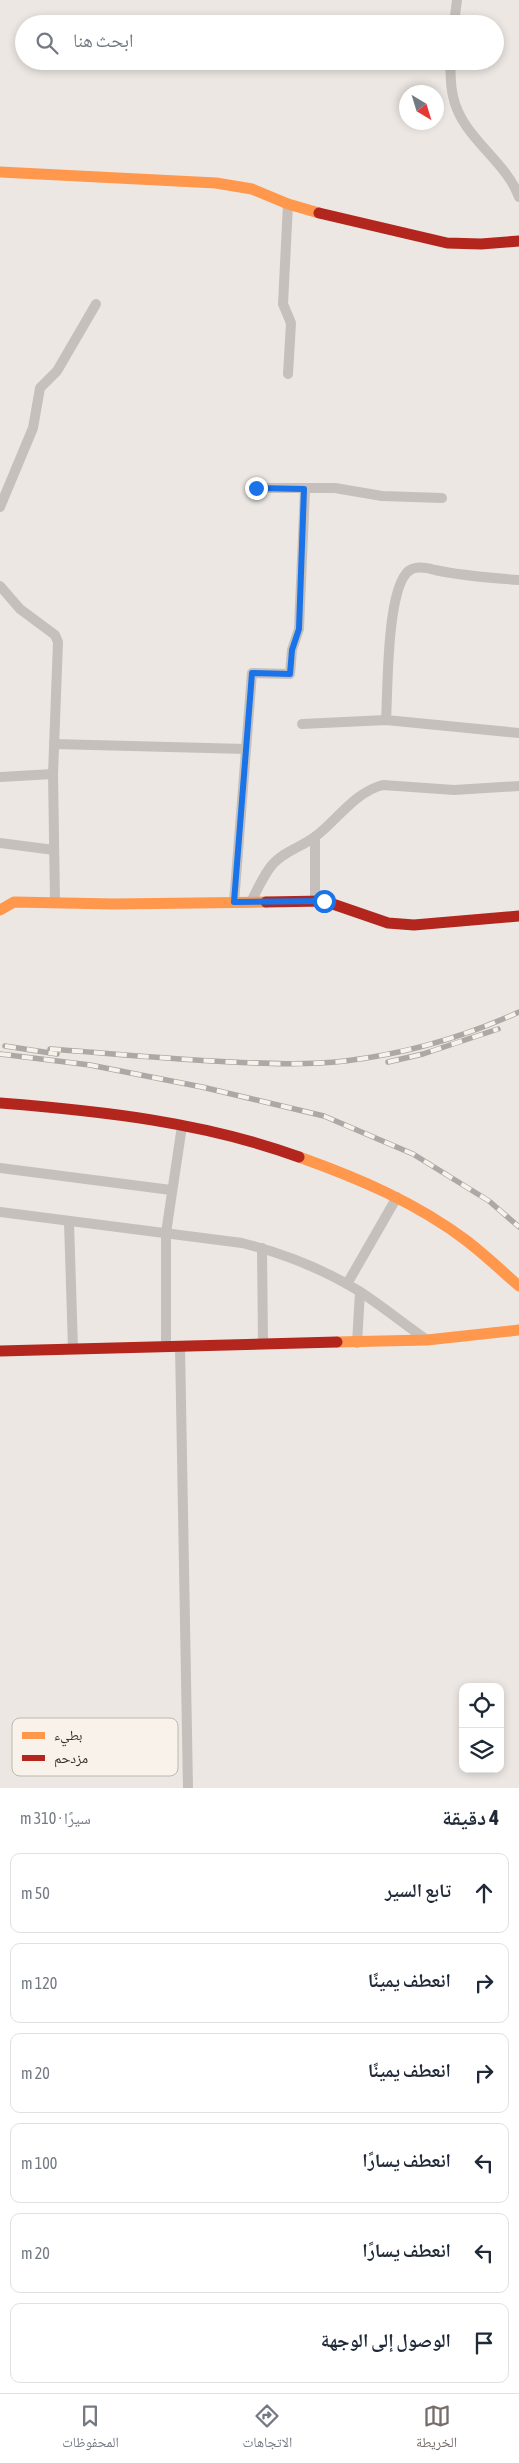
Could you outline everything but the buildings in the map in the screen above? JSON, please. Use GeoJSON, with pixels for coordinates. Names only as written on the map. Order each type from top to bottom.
{"type":"FeatureCollection","features":[{"type":"Feature","properties":{"kind":"street"},"geometry":{"type":"LineString","coordinates":[[455,15],[457,0]]}},
{"type":"Feature","properties":{"kind":"street"},"geometry":{"type":"LineString","coordinates":[[451,70],[453,97],[466,125],[508,173],[519,197]]}},
{"type":"Feature","properties":{"kind":"street"},"geometry":{"type":"LineString","coordinates":[[0,172],[216,183],[252,189],[288,204],[351,222],[447,243],[481,244],[519,241]]}},
{"type":"Feature","properties":{"kind":"street"},"geometry":{"type":"LineString","coordinates":[[288,204],[283,304],[291,323],[288,374]]}},
{"type":"Feature","properties":{"kind":"street"},"geometry":{"type":"LineString","coordinates":[[0,507],[33,428],[40,388],[57,371],[96,304]]}},
{"type":"Feature","properties":{"kind":"street"},"geometry":{"type":"LineString","coordinates":[[256,488],[335,488],[382,496],[442,498]]}},
{"type":"Feature","properties":{"kind":"street"},"geometry":{"type":"LineString","coordinates":[[234,902],[252,673],[290,674],[292,650],[299,629],[304,489]]}},
{"type":"Feature","properties":{"kind":"street"},"geometry":{"type":"LineString","coordinates":[[386,720],[391,632],[398,584],[404,575],[412,569],[424,567],[468,577],[519,580]]}},
{"type":"Feature","properties":{"kind":"street"},"geometry":{"type":"LineString","coordinates":[[0,586],[20,609],[57,639],[53,774],[55,902]]}},
{"type":"Feature","properties":{"kind":"street"},"geometry":{"type":"LineString","coordinates":[[302,724],[386,720],[519,733]]}},
{"type":"Feature","properties":{"kind":"street"},"geometry":{"type":"LineString","coordinates":[[54,744],[246,749]]}},
{"type":"Feature","properties":{"kind":"street"},"geometry":{"type":"LineString","coordinates":[[0,778],[53,774]]}},
{"type":"Feature","properties":{"kind":"street"},"geometry":{"type":"LineString","coordinates":[[251,902],[272,865],[293,848],[315,837],[357,799],[374,787],[383,785],[454,790],[519,786]]}},
{"type":"Feature","properties":{"kind":"street"},"geometry":{"type":"LineString","coordinates":[[315,837],[315,901]]}},
{"type":"Feature","properties":{"kind":"street"},"geometry":{"type":"LineString","coordinates":[[0,843],[54,850]]}},
{"type":"Feature","properties":{"kind":"street"},"geometry":{"type":"LineString","coordinates":[[0,910],[14,902],[114,904],[324,901],[388,923],[414,925],[468,918],[519,916]]}},
{"type":"Feature","properties":{"kind":"street"},"geometry":{"type":"LineString","coordinates":[[0,1103],[53,1106],[112,1113],[182,1126],[274,1147],[349,1175],[397,1197],[450,1230],[499,1266],[519,1286]]}},
{"type":"Feature","properties":{"kind":"street"},"geometry":{"type":"LineString","coordinates":[[166,1347],[166,1233],[182,1126]]}},
{"type":"Feature","properties":{"kind":"street"},"geometry":{"type":"LineString","coordinates":[[0,1168],[171,1190]]}},
{"type":"Feature","properties":{"kind":"street"},"geometry":{"type":"LineString","coordinates":[[347,1284],[397,1197]]}},
{"type":"Feature","properties":{"kind":"street"},"geometry":{"type":"LineString","coordinates":[[0,1212],[242,1243],[262,1248],[299,1262],[347,1284],[427,1340]]}},
{"type":"Feature","properties":{"kind":"street"},"geometry":{"type":"LineString","coordinates":[[69,1222],[73,1348]]}},
{"type":"Feature","properties":{"kind":"street"},"geometry":{"type":"LineString","coordinates":[[262,1248],[263,1344]]}},
{"type":"Feature","properties":{"kind":"street"},"geometry":{"type":"LineString","coordinates":[[357,1343],[360,1292]]}},
{"type":"Feature","properties":{"kind":"street"},"geometry":{"type":"LineString","coordinates":[[0,1351],[357,1343],[427,1340],[506,1333],[519,1330]]}},
{"type":"Feature","properties":{"kind":"street"},"geometry":{"type":"LineString","coordinates":[[180,1346],[188,1788]]}},
{"type":"Feature","properties":{"kind":"railway"},"geometry":{"type":"LineString","coordinates":[[50,1049],[212,1061],[278,1064],[328,1063],[367,1058],[411,1049],[455,1037],[519,1012]]}},
{"type":"Feature","properties":{"kind":"railway"},"geometry":{"type":"LineString","coordinates":[[388,1062],[423,1054],[498,1029]]}},
{"type":"Feature","properties":{"kind":"railway"},"geometry":{"type":"LineString","coordinates":[[5,1046],[57,1054]]}},
{"type":"Feature","properties":{"kind":"railway"},"geometry":{"type":"LineString","coordinates":[[0,1054],[90,1065],[202,1087],[324,1116],[413,1154],[489,1201],[519,1227]]}},
{"type":"Feature","properties":{"kind":"traffic: slow"},"geometry":{"type":"LineString","coordinates":[[0,172],[216,183],[252,189],[288,204],[319,213]]}},
{"type":"Feature","properties":{"kind":"traffic: slow"},"geometry":{"type":"LineString","coordinates":[[0,910],[14,902],[114,904],[266,902]]}},
{"type":"Feature","properties":{"kind":"traffic: slow"},"geometry":{"type":"LineString","coordinates":[[299,1157],[365,1183],[428,1215],[467,1241],[519,1286]]}},
{"type":"Feature","properties":{"kind":"traffic: slow"},"geometry":{"type":"LineString","coordinates":[[337,1342],[427,1340],[519,1330]]}},
{"type":"Feature","properties":{"kind":"traffic: jam"},"geometry":{"type":"LineString","coordinates":[[319,213],[447,243],[481,244],[519,241]]}},
{"type":"Feature","properties":{"kind":"traffic: jam"},"geometry":{"type":"LineString","coordinates":[[266,902],[324,901],[388,923],[414,925],[519,916]]}},
{"type":"Feature","properties":{"kind":"traffic: jam"},"geometry":{"type":"LineString","coordinates":[[0,1103],[114,1114],[151,1120],[226,1135],[299,1157]]}},
{"type":"Feature","properties":{"kind":"traffic: jam"},"geometry":{"type":"LineString","coordinates":[[0,1351],[337,1342]]}},
{"type":"Feature","properties":{"kind":"route"},"geometry":{"type":"LineString","coordinates":[[256,488],[304,489],[299,629],[292,650],[290,674],[252,673],[234,902],[324,901]]}}]}
